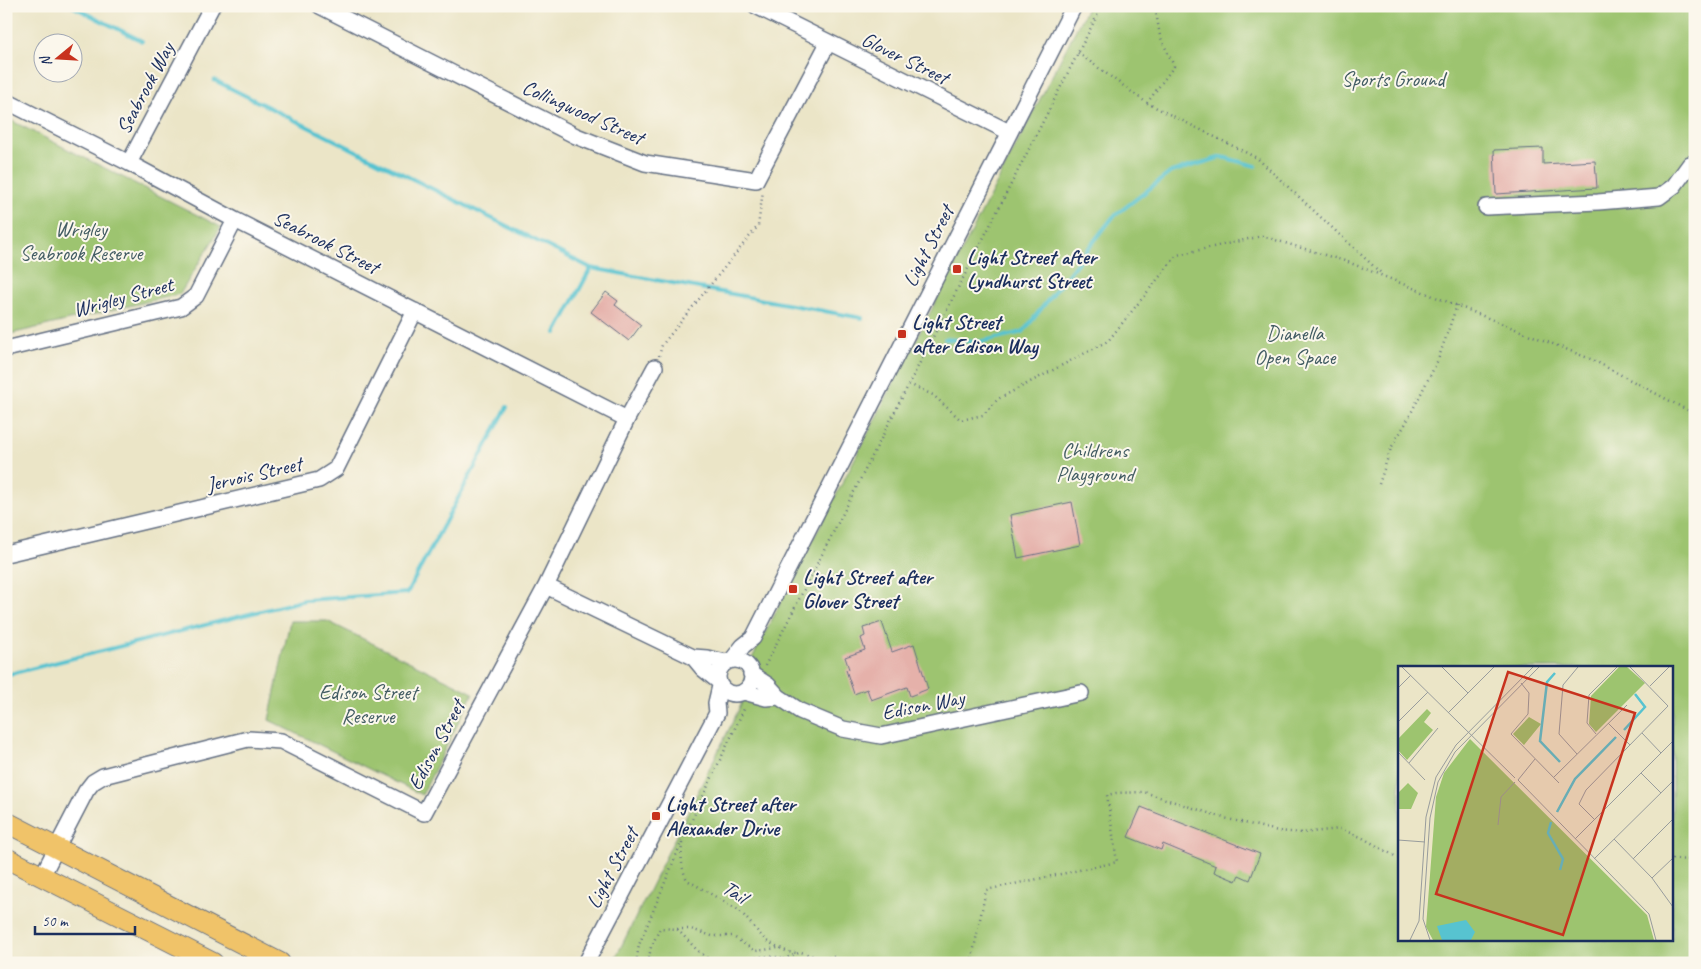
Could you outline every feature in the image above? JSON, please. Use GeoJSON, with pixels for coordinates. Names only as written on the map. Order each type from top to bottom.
{"type":"FeatureCollection","features":[{"type":"Feature","properties":{"kind":"main road"},"geometry":{"type":"LineString","coordinates":[[6,822],[280,963]]}},
{"type":"Feature","properties":{"kind":"main road"},"geometry":{"type":"LineString","coordinates":[[6,858],[213,963]]}},
{"type":"Feature","properties":{"kind":"street","name":"Seabrook Way"},"geometry":{"type":"LineString","coordinates":[[129,164],[212,6]]}},
{"type":"Feature","properties":{"kind":"street","name":"Collingwood Street"},"geometry":{"type":"LineString","coordinates":[[320,6],[576,136],[645,163],[756,180]]}},
{"type":"Feature","properties":{"kind":"street","name":"Glover Street"},"geometry":{"type":"LineString","coordinates":[[756,6],[828,44],[1009,132]]}},
{"type":"Feature","properties":{"kind":"street","name":"Light Street"},"geometry":{"type":"LineString","coordinates":[[729,661],[753,638],[1074,6]]}},
{"type":"Feature","properties":{"kind":"street"},"geometry":{"type":"LineString","coordinates":[[756,180],[828,44]]}},
{"type":"Feature","properties":{"kind":"street","name":"Seabrook Street"},"geometry":{"type":"LineString","coordinates":[[6,101],[235,220],[627,419]]}},
{"type":"Feature","properties":{"kind":"street"},"geometry":{"type":"LineString","coordinates":[[1486,207],[1659,197],[1674,186],[1690,164],[1695,164]]}},
{"type":"Feature","properties":{"kind":"street","name":"Wrigley Street"},"geometry":{"type":"LineString","coordinates":[[6,349],[181,307],[196,296],[235,220]]}},
{"type":"Feature","properties":{"kind":"street","name":"Jervois Street"},"geometry":{"type":"LineString","coordinates":[[6,554],[319,480],[336,469],[416,311]]}},
{"type":"Feature","properties":{"kind":"street","name":"Edison Street"},"geometry":{"type":"LineString","coordinates":[[42,876],[86,791],[93,782],[103,776],[248,739],[281,741],[424,813],[546,586],[627,419],[655,366]]}},
{"type":"Feature","properties":{"kind":"street"},"geometry":{"type":"LineString","coordinates":[[546,586],[693,657],[742,662],[753,673],[751,683],[745,693],[729,693],[693,657]]}},
{"type":"Feature","properties":{"kind":"street","name":"Light Street"},"geometry":{"type":"LineString","coordinates":[[753,638],[753,673]]}},
{"type":"Feature","properties":{"kind":"street"},"geometry":{"type":"LineString","coordinates":[[719,684],[719,670],[729,661]]}},
{"type":"Feature","properties":{"kind":"street","name":"Edison Way"},"geometry":{"type":"LineString","coordinates":[[753,673],[768,685],[779,698],[800,711],[843,729],[881,736],[1081,693]]}},
{"type":"Feature","properties":{"kind":"street","name":"Light Street"},"geometry":{"type":"LineString","coordinates":[[586,963],[717,712],[716,703],[719,684]]}},
{"type":"Feature","properties":{"kind":"street","name":"Light Street"},"geometry":{"type":"LineString","coordinates":[[717,712],[726,709],[745,693]]}},
{"type":"Feature","properties":{"kind":"street","name":"Edison Way"},"geometry":{"type":"LineString","coordinates":[[745,693],[766,698],[779,698]]}},
{"type":"Feature","properties":{"kind":"path"},"geometry":{"type":"LineString","coordinates":[[753,673],[908,384],[1102,6]]}},
{"type":"Feature","properties":{"kind":"path"},"geometry":{"type":"LineString","coordinates":[[1147,103],[1174,66],[1160,36],[1155,6]]}},
{"type":"Feature","properties":{"kind":"path"},"geometry":{"type":"LineString","coordinates":[[1078,53],[1147,103],[1256,158],[1383,276]]}},
{"type":"Feature","properties":{"kind":"path"},"geometry":{"type":"LineString","coordinates":[[655,366],[662,345],[758,226],[764,192],[756,180]]}},
{"type":"Feature","properties":{"kind":"path"},"geometry":{"type":"LineString","coordinates":[[908,384],[932,394],[961,420],[983,416],[998,399],[1108,341],[1177,255],[1262,236],[1348,262],[1593,360],[1687,410],[1695,418]]}},
{"type":"Feature","properties":{"kind":"path"},"geometry":{"type":"LineString","coordinates":[[1379,484],[1391,448],[1438,360],[1457,305]]}},
{"type":"Feature","properties":{"kind":"path"},"geometry":{"type":"LineString","coordinates":[[636,963],[639,945],[745,693]]}},
{"type":"Feature","properties":{"kind":"path"},"geometry":{"type":"LineString","coordinates":[[972,963],[986,890],[1117,862],[1107,795],[1144,792],[1224,818],[1278,831],[1302,832],[1340,829],[1398,858]]}},
{"type":"Feature","properties":{"kind":"path","name":"Tail"},"geometry":{"type":"LineString","coordinates":[[682,841],[681,858],[683,872],[687,880],[740,911],[766,941],[788,952],[801,952],[819,958]]}},
{"type":"Feature","properties":{"kind":"path"},"geometry":{"type":"LineString","coordinates":[[1674,859],[1695,860]]}},
{"type":"Feature","properties":{"kind":"path"},"geometry":{"type":"LineString","coordinates":[[648,963],[651,947],[660,928],[691,929],[712,936],[732,936],[755,951],[779,948]]}},
{"type":"Feature","properties":{"kind":"path"},"geometry":{"type":"LineString","coordinates":[[676,929],[698,951],[714,963]]}},
{"type":"Feature","properties":{"kind":"path"},"geometry":{"type":"LineString","coordinates":[[774,963],[797,953]]}},
{"type":"Feature","properties":{"kind":"path"},"geometry":{"type":"LineString","coordinates":[[742,963],[759,957],[785,958]]}},
{"type":"Feature","properties":{"kind":"path"},"geometry":{"type":"LineString","coordinates":[[819,958],[834,957],[840,963]]}},
{"type":"Feature","properties":{"kind":"path"},"geometry":{"type":"LineString","coordinates":[[819,958],[833,963]]}},
{"type":"Feature","properties":{"kind":"green space","name":"Dianella Open Space"},"geometry":{"type":"Polygon","coordinates":[[[1088,6],[1695,6],[1695,963],[613,963],[741,705],[748,666],[1088,6]]]}},
{"type":"Feature","properties":{"kind":"green space","name":"Wrigley Seabrook Reserve"},"geometry":{"type":"Polygon","coordinates":[[[6,118],[221,227],[180,294],[6,335],[6,118]]]}},
{"type":"Feature","properties":{"kind":"green space","name":"Edison Street Reserve"},"geometry":{"type":"Polygon","coordinates":[[[290,621],[327,621],[473,693],[422,795],[269,720],[290,621]]]}},
{"type":"Feature","properties":{"kind":"building"},"geometry":{"type":"Polygon","coordinates":[[[1543,148],[1543,164],[1595,161],[1597,188],[1496,194],[1494,150],[1543,148]]]}},
{"type":"Feature","properties":{"kind":"building"},"geometry":{"type":"Polygon","coordinates":[[[606,292],[618,301],[615,305],[641,325],[629,341],[591,312],[606,292]]]}},
{"type":"Feature","properties":{"kind":"building"},"geometry":{"type":"Polygon","coordinates":[[[1072,502],[1080,545],[1018,558],[1010,515],[1072,502]]]}},
{"type":"Feature","properties":{"kind":"building"},"geometry":{"type":"Polygon","coordinates":[[[882,622],[892,652],[914,644],[928,689],[910,696],[907,687],[871,700],[867,689],[854,694],[846,670],[849,669],[845,657],[865,650],[861,638],[865,636],[863,628],[882,622]]]}},
{"type":"Feature","properties":{"kind":"building"},"geometry":{"type":"Polygon","coordinates":[[[1141,807],[1260,854],[1250,880],[1239,875],[1236,881],[1214,872],[1216,866],[1163,844],[1161,850],[1128,837],[1141,807]]]}},
{"type":"Feature","properties":{"kind":"waterway"},"geometry":{"type":"LineString","coordinates":[[72,6],[142,41]]}},
{"type":"Feature","properties":{"kind":"waterway"},"geometry":{"type":"LineString","coordinates":[[214,80],[591,268],[862,318]]}},
{"type":"Feature","properties":{"kind":"waterway"},"geometry":{"type":"LineString","coordinates":[[945,339],[979,342],[1023,332],[1113,217],[1171,172],[1222,157],[1256,166]]}},
{"type":"Feature","properties":{"kind":"waterway"},"geometry":{"type":"LineString","coordinates":[[556,333],[591,268]]}},
{"type":"Feature","properties":{"kind":"waterway"},"geometry":{"type":"LineString","coordinates":[[6,675],[305,600],[407,593],[507,407]]}},
{"type":"Feature","properties":{"kind":"place","name":"Light Street after Lyndhurst Street"},"geometry":{"type":"Point","coordinates":[957,269]}},
{"type":"Feature","properties":{"kind":"place","name":"Light Street after Edison Way"},"geometry":{"type":"Point","coordinates":[902,334]}},
{"type":"Feature","properties":{"kind":"place","name":"Light Street after Glover Street"},"geometry":{"type":"Point","coordinates":[793,589]}},
{"type":"Feature","properties":{"kind":"place","name":"Light Street after Alexander Drive"},"geometry":{"type":"Point","coordinates":[656,816]}},
{"type":"Feature","properties":{"kind":"park label","name":"Sports Ground"},"geometry":{"type":"Point","coordinates":[1393,79]}},
{"type":"Feature","properties":{"kind":"park label","name":"Childrens Playground"},"geometry":{"type":"Point","coordinates":[1095,462]}}]}
